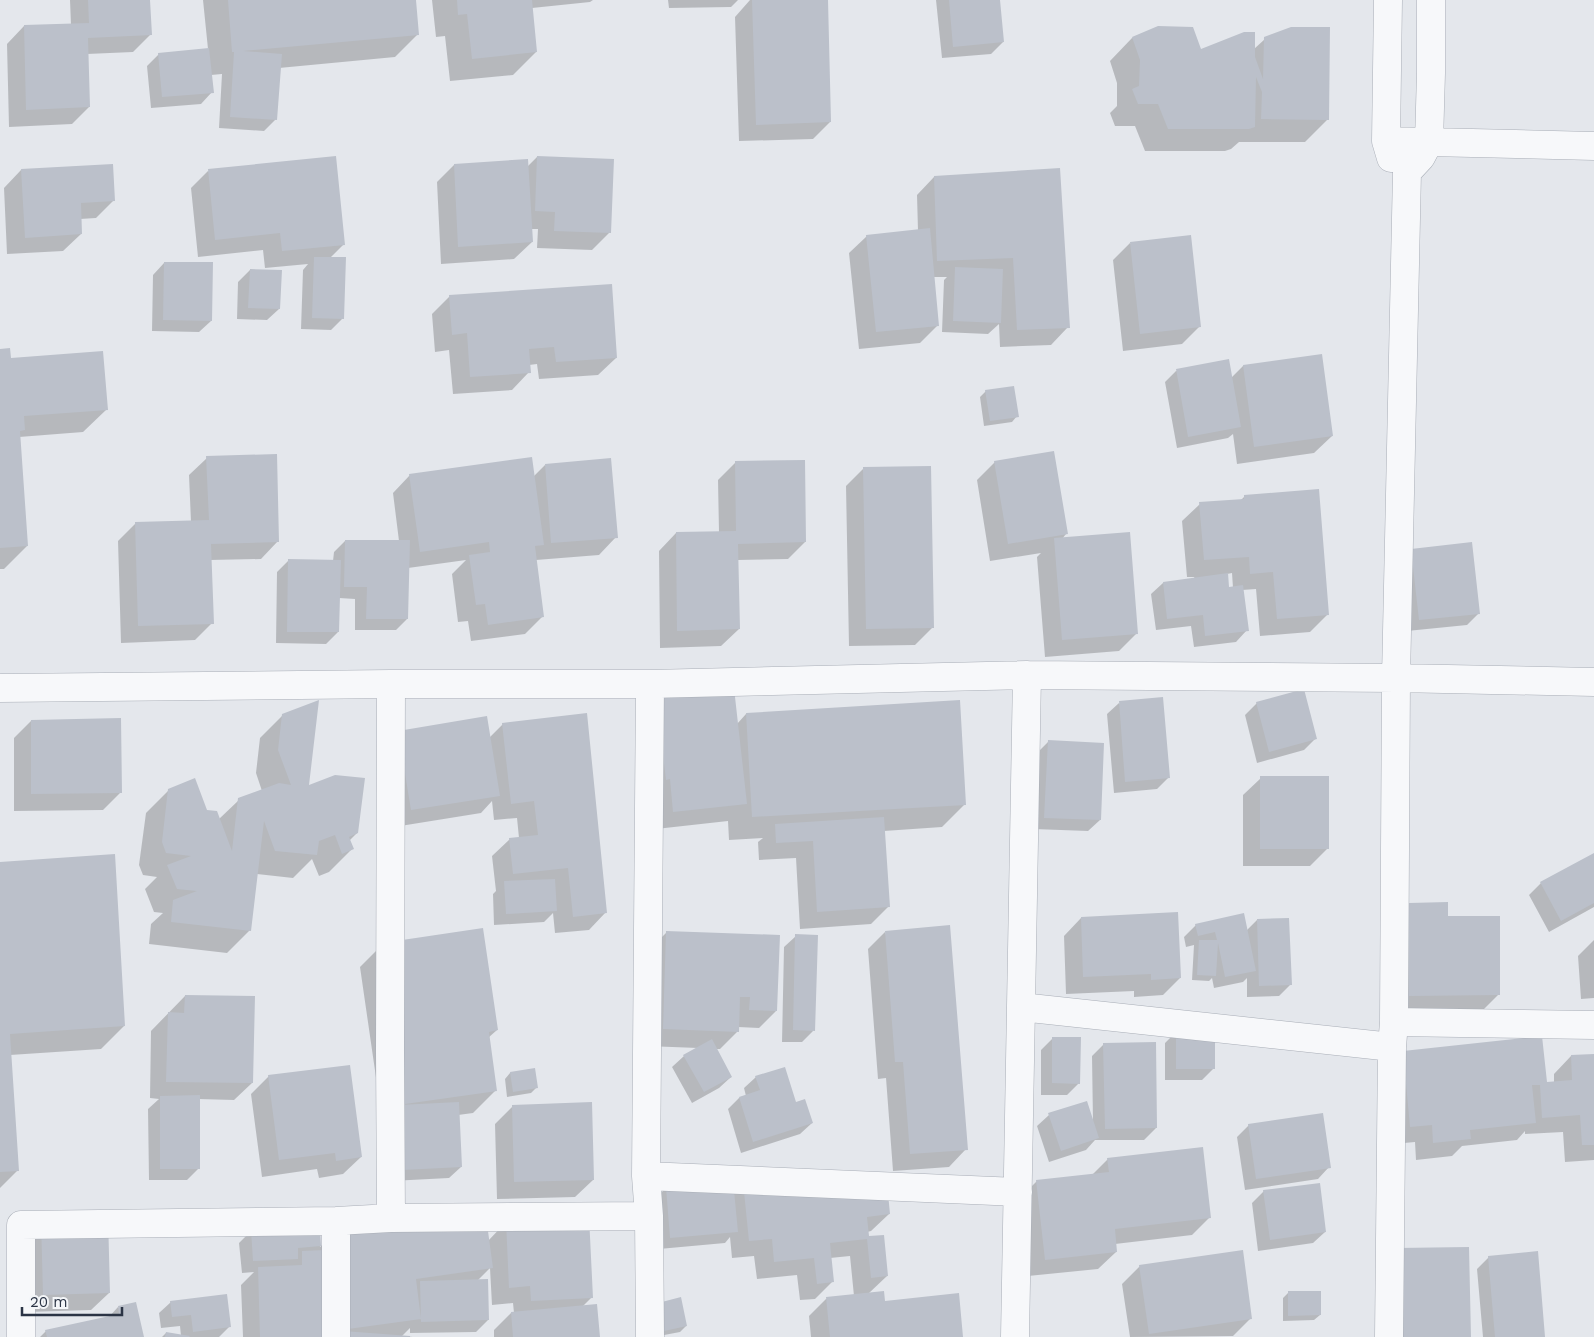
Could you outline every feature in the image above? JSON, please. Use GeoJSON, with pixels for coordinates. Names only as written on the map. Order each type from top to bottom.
{"type":"FeatureCollection","features":[{"type":"Feature","properties":{"kind":"street"},"geometry":{"type":"LineString","coordinates":[[1388,0],[1386,141],[1393,160],[1407,172]]}},
{"type":"Feature","properties":{"kind":"street"},"geometry":{"type":"LineString","coordinates":[[1390,1337],[1396,678],[1407,172],[1421,157],[1430,142],[1430,0]]}},
{"type":"Feature","properties":{"kind":"street"},"geometry":{"type":"LineString","coordinates":[[1386,141],[1594,146]]}},
{"type":"Feature","properties":{"kind":"street"},"geometry":{"type":"LineString","coordinates":[[1015,1337],[1027,675]]}},
{"type":"Feature","properties":{"kind":"street"},"geometry":{"type":"LineString","coordinates":[[0,688],[390,684],[650,684],[1027,675],[1396,678],[1594,682]]}},
{"type":"Feature","properties":{"kind":"street"},"geometry":{"type":"LineString","coordinates":[[390,684],[391,1218]]}},
{"type":"Feature","properties":{"kind":"street"},"geometry":{"type":"LineString","coordinates":[[650,684],[646,1176],[649,1216],[650,1337]]}},
{"type":"Feature","properties":{"kind":"street"},"geometry":{"type":"LineString","coordinates":[[1021,1007],[1393,1035],[1594,1025]]}},
{"type":"Feature","properties":{"kind":"street"},"geometry":{"type":"LineString","coordinates":[[646,1176],[1018,1192]]}},
{"type":"Feature","properties":{"kind":"street"},"geometry":{"type":"LineString","coordinates":[[14,1327],[10,1224],[649,1216]]}},
{"type":"Feature","properties":{"kind":"street"},"geometry":{"type":"LineString","coordinates":[[336,1221],[336,1337]]}},
{"type":"Feature","properties":{"kind":"building"},"geometry":{"type":"Polygon","coordinates":[[[88,0],[150,0],[152,35],[88,38],[90,107],[26,110],[24,25],[89,23],[88,0]]]}},
{"type":"Feature","properties":{"kind":"building"},"geometry":{"type":"Polygon","coordinates":[[[228,0],[416,0],[419,35],[243,51],[282,54],[277,120],[230,117],[234,52],[232,52],[228,0]]]}},
{"type":"Feature","properties":{"kind":"building"},"geometry":{"type":"Polygon","coordinates":[[[457,0],[532,0],[537,52],[472,59],[467,14],[458,15],[457,0]]]}},
{"type":"Feature","properties":{"kind":"building"},"geometry":{"type":"Polygon","coordinates":[[[752,0],[828,0],[831,122],[756,125],[752,0]]]}},
{"type":"Feature","properties":{"kind":"building"},"geometry":{"type":"Polygon","coordinates":[[[949,0],[1000,0],[1004,42],[953,47],[949,0]]]}},
{"type":"Feature","properties":{"kind":"building"},"geometry":{"type":"Polygon","coordinates":[[[1158,26],[1193,27],[1201,49],[1244,32],[1255,32],[1255,57],[1263,79],[1264,37],[1291,27],[1330,27],[1329,120],[1261,119],[1262,92],[1256,77],[1255,127],[1249,129],[1168,129],[1158,104],[1138,104],[1132,89],[1139,86],[1140,60],[1132,37],[1158,26]]]}},
{"type":"Feature","properties":{"kind":"building"},"geometry":{"type":"Polygon","coordinates":[[[209,48],[214,93],[162,97],[158,53],[209,48]]]}},
{"type":"Feature","properties":{"kind":"building"},"geometry":{"type":"Polygon","coordinates":[[[336,156],[345,245],[282,251],[280,233],[215,240],[208,169],[336,156]]]}},
{"type":"Feature","properties":{"kind":"building"},"geometry":{"type":"Polygon","coordinates":[[[537,156],[614,159],[611,233],[554,231],[555,212],[535,211],[537,156]]]}},
{"type":"Feature","properties":{"kind":"building"},"geometry":{"type":"Polygon","coordinates":[[[528,159],[533,242],[458,247],[454,164],[528,159]]]}},
{"type":"Feature","properties":{"kind":"building"},"geometry":{"type":"Polygon","coordinates":[[[113,164],[115,201],[81,203],[82,234],[25,238],[21,169],[113,164]]]}},
{"type":"Feature","properties":{"kind":"building"},"geometry":{"type":"Polygon","coordinates":[[[1060,168],[1070,328],[1017,330],[1013,258],[937,261],[934,176],[1060,168]]]}},
{"type":"Feature","properties":{"kind":"building"},"geometry":{"type":"Polygon","coordinates":[[[930,228],[939,326],[876,332],[866,235],[930,228]]]}},
{"type":"Feature","properties":{"kind":"building"},"geometry":{"type":"Polygon","coordinates":[[[1191,235],[1201,327],[1140,334],[1130,242],[1191,235]]]}},
{"type":"Feature","properties":{"kind":"building"},"geometry":{"type":"Polygon","coordinates":[[[314,257],[346,257],[344,319],[312,318],[314,257]]]}},
{"type":"Feature","properties":{"kind":"building"},"geometry":{"type":"Polygon","coordinates":[[[164,262],[213,262],[212,321],[163,320],[164,262]]]}},
{"type":"Feature","properties":{"kind":"building"},"geometry":{"type":"Polygon","coordinates":[[[955,267],[1003,269],[1001,323],[953,321],[955,267]]]}},
{"type":"Feature","properties":{"kind":"building"},"geometry":{"type":"Polygon","coordinates":[[[250,269],[282,270],[280,309],[248,308],[250,269]]]}},
{"type":"Feature","properties":{"kind":"building"},"geometry":{"type":"Polygon","coordinates":[[[612,284],[617,358],[556,362],[554,347],[529,349],[531,373],[470,377],[467,333],[452,335],[449,295],[612,284]]]}},
{"type":"Feature","properties":{"kind":"building"},"geometry":{"type":"Polygon","coordinates":[[[10,348],[11,358],[103,351],[108,410],[24,416],[25,430],[20,431],[28,546],[0,548],[0,349],[10,348]]]}},
{"type":"Feature","properties":{"kind":"building"},"geometry":{"type":"Polygon","coordinates":[[[1322,354],[1333,436],[1254,447],[1243,365],[1322,354]]]}},
{"type":"Feature","properties":{"kind":"building"},"geometry":{"type":"Polygon","coordinates":[[[1229,359],[1241,427],[1188,437],[1176,369],[1229,359]]]}},
{"type":"Feature","properties":{"kind":"building"},"geometry":{"type":"Polygon","coordinates":[[[1014,386],[1019,417],[990,421],[985,390],[1014,386]]]}},
{"type":"Feature","properties":{"kind":"building"},"geometry":{"type":"Polygon","coordinates":[[[1054,451],[1068,534],[1008,544],[994,461],[1054,451]]]}},
{"type":"Feature","properties":{"kind":"building"},"geometry":{"type":"Polygon","coordinates":[[[277,454],[279,542],[211,544],[214,624],[138,626],[135,522],[209,520],[206,456],[277,454]]]}},
{"type":"Feature","properties":{"kind":"building"},"geometry":{"type":"Polygon","coordinates":[[[532,457],[544,545],[535,546],[544,617],[488,625],[485,604],[476,605],[469,555],[490,552],[489,542],[420,552],[409,474],[532,457]]]}},
{"type":"Feature","properties":{"kind":"building"},"geometry":{"type":"Polygon","coordinates":[[[611,458],[618,538],[551,543],[545,464],[611,458]]]}},
{"type":"Feature","properties":{"kind":"building"},"geometry":{"type":"Polygon","coordinates":[[[805,460],[806,542],[738,544],[740,629],[677,631],[676,532],[736,531],[735,461],[805,460]]]}},
{"type":"Feature","properties":{"kind":"building"},"geometry":{"type":"Polygon","coordinates":[[[931,466],[934,628],[866,629],[863,467],[931,466]]]}},
{"type":"Feature","properties":{"kind":"building"},"geometry":{"type":"Polygon","coordinates":[[[1319,489],[1329,615],[1277,619],[1273,572],[1250,574],[1249,557],[1204,560],[1199,502],[1244,499],[1244,495],[1319,489]]]}},
{"type":"Feature","properties":{"kind":"building"},"geometry":{"type":"Polygon","coordinates":[[[1130,532],[1138,634],[1062,640],[1054,538],[1130,532]]]}},
{"type":"Feature","properties":{"kind":"building"},"geometry":{"type":"Polygon","coordinates":[[[345,540],[410,540],[408,619],[366,619],[367,587],[344,587],[345,540]]]}},
{"type":"Feature","properties":{"kind":"building"},"geometry":{"type":"Polygon","coordinates":[[[1472,542],[1480,614],[1419,620],[1411,549],[1472,542]]]}},
{"type":"Feature","properties":{"kind":"building"},"geometry":{"type":"Polygon","coordinates":[[[288,559],[341,560],[339,632],[287,632],[288,559]]]}},
{"type":"Feature","properties":{"kind":"building"},"geometry":{"type":"Polygon","coordinates":[[[1228,573],[1229,587],[1243,585],[1249,631],[1205,636],[1203,615],[1167,619],[1163,582],[1228,573]]]}},
{"type":"Feature","properties":{"kind":"building"},"geometry":{"type":"Polygon","coordinates":[[[734,688],[747,804],[673,812],[670,779],[666,780],[656,697],[734,688]]]}},
{"type":"Feature","properties":{"kind":"building"},"geometry":{"type":"Polygon","coordinates":[[[1304,689],[1317,739],[1269,752],[1256,702],[1304,689]]]}},
{"type":"Feature","properties":{"kind":"building"},"geometry":{"type":"Polygon","coordinates":[[[1163,697],[1170,778],[1125,782],[1119,701],[1163,697]]]}},
{"type":"Feature","properties":{"kind":"building"},"geometry":{"type":"Polygon","coordinates":[[[319,700],[309,785],[335,775],[365,778],[358,833],[349,837],[354,849],[342,854],[335,835],[319,841],[317,855],[275,851],[264,821],[251,931],[171,922],[173,900],[197,891],[177,889],[167,865],[191,856],[166,853],[162,842],[168,789],[195,778],[207,810],[217,811],[232,851],[238,798],[279,783],[291,785],[278,750],[282,714],[319,700]]]}},
{"type":"Feature","properties":{"kind":"building"},"geometry":{"type":"Polygon","coordinates":[[[960,700],[966,805],[752,817],[746,713],[960,700]]]}},
{"type":"Feature","properties":{"kind":"building"},"geometry":{"type":"Polygon","coordinates":[[[587,713],[607,913],[573,917],[568,868],[513,874],[509,838],[538,835],[534,801],[511,804],[502,723],[587,713]]]}},
{"type":"Feature","properties":{"kind":"building"},"geometry":{"type":"Polygon","coordinates":[[[487,716],[500,796],[411,810],[398,731],[487,716]]]}},
{"type":"Feature","properties":{"kind":"building"},"geometry":{"type":"Polygon","coordinates":[[[121,718],[122,793],[31,794],[31,720],[121,718]]]}},
{"type":"Feature","properties":{"kind":"building"},"geometry":{"type":"Polygon","coordinates":[[[1048,740],[1104,743],[1101,820],[1044,818],[1048,740]]]}},
{"type":"Feature","properties":{"kind":"building"},"geometry":{"type":"Polygon","coordinates":[[[1260,776],[1329,776],[1329,849],[1260,849],[1260,776]]]}},
{"type":"Feature","properties":{"kind":"building"},"geometry":{"type":"Polygon","coordinates":[[[884,817],[890,907],[817,912],[813,841],[776,843],[775,824],[884,817]]]}},
{"type":"Feature","properties":{"kind":"building"},"geometry":{"type":"Polygon","coordinates":[[[1594,853],[1594,903],[1561,921],[1540,882],[1594,853]]]}},
{"type":"Feature","properties":{"kind":"building"},"geometry":{"type":"Polygon","coordinates":[[[115,854],[125,1026],[10,1034],[19,1171],[0,1172],[0,862],[115,854]]]}},
{"type":"Feature","properties":{"kind":"building"},"geometry":{"type":"Polygon","coordinates":[[[555,879],[557,911],[506,914],[504,881],[555,879]]]}},
{"type":"Feature","properties":{"kind":"building"},"geometry":{"type":"Polygon","coordinates":[[[1448,902],[1448,916],[1500,916],[1500,995],[1409,996],[1409,903],[1448,902]]]}},
{"type":"Feature","properties":{"kind":"building"},"geometry":{"type":"Polygon","coordinates":[[[1178,912],[1181,978],[1151,980],[1151,974],[1083,977],[1081,917],[1178,912]]]}},
{"type":"Feature","properties":{"kind":"building"},"geometry":{"type":"Polygon","coordinates":[[[1244,913],[1256,971],[1225,977],[1218,943],[1216,976],[1197,975],[1199,940],[1217,940],[1215,932],[1198,936],[1195,924],[1244,913]]]}},
{"type":"Feature","properties":{"kind":"building"},"geometry":{"type":"Polygon","coordinates":[[[1289,918],[1292,985],[1259,986],[1257,919],[1289,918]]]}},
{"type":"Feature","properties":{"kind":"building"},"geometry":{"type":"Polygon","coordinates":[[[950,925],[968,1150],[910,1154],[903,1062],[895,1062],[885,931],[950,925]]]}},
{"type":"Feature","properties":{"kind":"building"},"geometry":{"type":"Polygon","coordinates":[[[483,928],[498,1030],[489,1032],[497,1091],[405,1104],[382,943],[483,928]]]}},
{"type":"Feature","properties":{"kind":"building"},"geometry":{"type":"Polygon","coordinates":[[[666,931],[780,935],[777,1011],[749,1010],[750,997],[740,997],[739,1032],[663,1029],[666,931]]]}},
{"type":"Feature","properties":{"kind":"building"},"geometry":{"type":"Polygon","coordinates":[[[795,934],[818,935],[815,1031],[793,1030],[795,934]]]}},
{"type":"Feature","properties":{"kind":"building"},"geometry":{"type":"Polygon","coordinates":[[[185,995],[255,996],[253,1083],[166,1082],[168,1012],[184,1013],[185,995]]]}},
{"type":"Feature","properties":{"kind":"building"},"geometry":{"type":"Polygon","coordinates":[[[1176,1030],[1215,1030],[1215,1069],[1176,1069],[1176,1030]]]}},
{"type":"Feature","properties":{"kind":"building"},"geometry":{"type":"Polygon","coordinates":[[[1542,1036],[1547,1082],[1572,1080],[1571,1055],[1594,1054],[1594,1145],[1582,1145],[1580,1115],[1542,1118],[1540,1085],[1532,1085],[1536,1123],[1470,1130],[1471,1139],[1433,1143],[1432,1125],[1410,1127],[1403,1051],[1542,1036]]]}},
{"type":"Feature","properties":{"kind":"building"},"geometry":{"type":"Polygon","coordinates":[[[1052,1037],[1081,1037],[1080,1084],[1052,1083],[1052,1037]]]}},
{"type":"Feature","properties":{"kind":"building"},"geometry":{"type":"Polygon","coordinates":[[[712,1039],[732,1077],[704,1092],[683,1055],[712,1039]]]}},
{"type":"Feature","properties":{"kind":"building"},"geometry":{"type":"Polygon","coordinates":[[[1156,1042],[1157,1128],[1105,1129],[1103,1043],[1156,1042]]]}},
{"type":"Feature","properties":{"kind":"building"},"geometry":{"type":"Polygon","coordinates":[[[350,1065],[362,1157],[336,1161],[335,1153],[279,1160],[268,1075],[350,1065]]]}},
{"type":"Feature","properties":{"kind":"building"},"geometry":{"type":"Polygon","coordinates":[[[785,1067],[796,1102],[805,1099],[813,1123],[753,1142],[739,1097],[760,1090],[755,1076],[785,1067]]]}},
{"type":"Feature","properties":{"kind":"building"},"geometry":{"type":"Polygon","coordinates":[[[535,1068],[538,1088],[513,1092],[510,1072],[535,1068]]]}},
{"type":"Feature","properties":{"kind":"building"},"geometry":{"type":"Polygon","coordinates":[[[200,1095],[200,1169],[160,1169],[160,1096],[200,1095]]]}},
{"type":"Feature","properties":{"kind":"building"},"geometry":{"type":"Polygon","coordinates":[[[1087,1101],[1099,1138],[1061,1151],[1048,1113],[1087,1101]]]}},
{"type":"Feature","properties":{"kind":"building"},"geometry":{"type":"Polygon","coordinates":[[[459,1102],[462,1167],[402,1170],[399,1105],[459,1102]]]}},
{"type":"Feature","properties":{"kind":"building"},"geometry":{"type":"Polygon","coordinates":[[[592,1102],[594,1180],[514,1182],[512,1105],[592,1102]]]}},
{"type":"Feature","properties":{"kind":"building"},"geometry":{"type":"Polygon","coordinates":[[[1323,1113],[1331,1168],[1256,1179],[1248,1124],[1323,1113]]]}},
{"type":"Feature","properties":{"kind":"building"},"geometry":{"type":"Polygon","coordinates":[[[1203,1147],[1211,1218],[1115,1229],[1117,1252],[1045,1260],[1036,1180],[1109,1172],[1107,1158],[1203,1147]]]}},
{"type":"Feature","properties":{"kind":"building"},"geometry":{"type":"Polygon","coordinates":[[[886,1173],[890,1214],[867,1217],[869,1236],[884,1235],[888,1276],[871,1278],[867,1239],[830,1243],[834,1282],[817,1284],[814,1258],[774,1262],[772,1239],[749,1241],[743,1182],[886,1173]]]}},
{"type":"Feature","properties":{"kind":"building"},"geometry":{"type":"Polygon","coordinates":[[[733,1180],[738,1232],[670,1238],[666,1187],[733,1180]]]}},
{"type":"Feature","properties":{"kind":"building"},"geometry":{"type":"Polygon","coordinates":[[[1320,1183],[1326,1232],[1270,1240],[1263,1190],[1320,1183]]]}},
{"type":"Feature","properties":{"kind":"building"},"geometry":{"type":"Polygon","coordinates":[[[485,1209],[493,1268],[416,1279],[421,1319],[348,1329],[334,1231],[485,1209]]]}},
{"type":"Feature","properties":{"kind":"building"},"geometry":{"type":"Polygon","coordinates":[[[108,1216],[110,1293],[43,1295],[41,1219],[108,1216]]]}},
{"type":"Feature","properties":{"kind":"building"},"geometry":{"type":"Polygon","coordinates":[[[589,1216],[593,1298],[531,1301],[530,1286],[509,1288],[506,1221],[589,1216]]]}},
{"type":"Feature","properties":{"kind":"building"},"geometry":{"type":"Polygon","coordinates":[[[320,1229],[321,1246],[298,1248],[298,1259],[253,1261],[251,1230],[320,1229]]]}},
{"type":"Feature","properties":{"kind":"building"},"geometry":{"type":"Polygon","coordinates":[[[1469,1247],[1471,1337],[1399,1337],[1397,1248],[1469,1247]]]}},
{"type":"Feature","properties":{"kind":"building"},"geometry":{"type":"Polygon","coordinates":[[[325,1250],[327,1337],[260,1337],[258,1267],[302,1265],[302,1251],[325,1250]]]}},
{"type":"Feature","properties":{"kind":"building"},"geometry":{"type":"Polygon","coordinates":[[[1243,1250],[1252,1319],[1149,1334],[1139,1265],[1243,1250]]]}},
{"type":"Feature","properties":{"kind":"building"},"geometry":{"type":"Polygon","coordinates":[[[1538,1251],[1545,1337],[1495,1337],[1488,1256],[1538,1251]]]}},
{"type":"Feature","properties":{"kind":"building"},"geometry":{"type":"Polygon","coordinates":[[[488,1279],[489,1320],[421,1322],[420,1281],[488,1279]]]}},
{"type":"Feature","properties":{"kind":"building"},"geometry":{"type":"Polygon","coordinates":[[[884,1291],[885,1301],[959,1293],[963,1337],[830,1337],[826,1297],[884,1291]]]}},
{"type":"Feature","properties":{"kind":"building"},"geometry":{"type":"Polygon","coordinates":[[[1288,1291],[1321,1291],[1321,1315],[1288,1316],[1288,1291]]]}},
{"type":"Feature","properties":{"kind":"building"},"geometry":{"type":"Polygon","coordinates":[[[227,1294],[231,1327],[193,1332],[191,1315],[172,1317],[170,1301],[227,1294]]]}},
{"type":"Feature","properties":{"kind":"building"},"geometry":{"type":"Polygon","coordinates":[[[681,1297],[687,1326],[664,1331],[658,1303],[681,1297]]]}},
{"type":"Feature","properties":{"kind":"building"},"geometry":{"type":"Polygon","coordinates":[[[136,1302],[144,1337],[47,1337],[45,1330],[119,1314],[118,1306],[136,1302]]]}},
{"type":"Feature","properties":{"kind":"building"},"geometry":{"type":"Polygon","coordinates":[[[597,1304],[600,1337],[513,1337],[511,1312],[597,1304]]]}},
{"type":"Feature","properties":{"kind":"building"},"geometry":{"type":"Polygon","coordinates":[[[343,1331],[410,1336],[410,1337],[343,1337],[343,1331]]]}},
{"type":"Feature","properties":{"kind":"building"},"geometry":{"type":"Polygon","coordinates":[[[166,1332],[190,1336],[165,1337],[166,1332]]]}}]}
